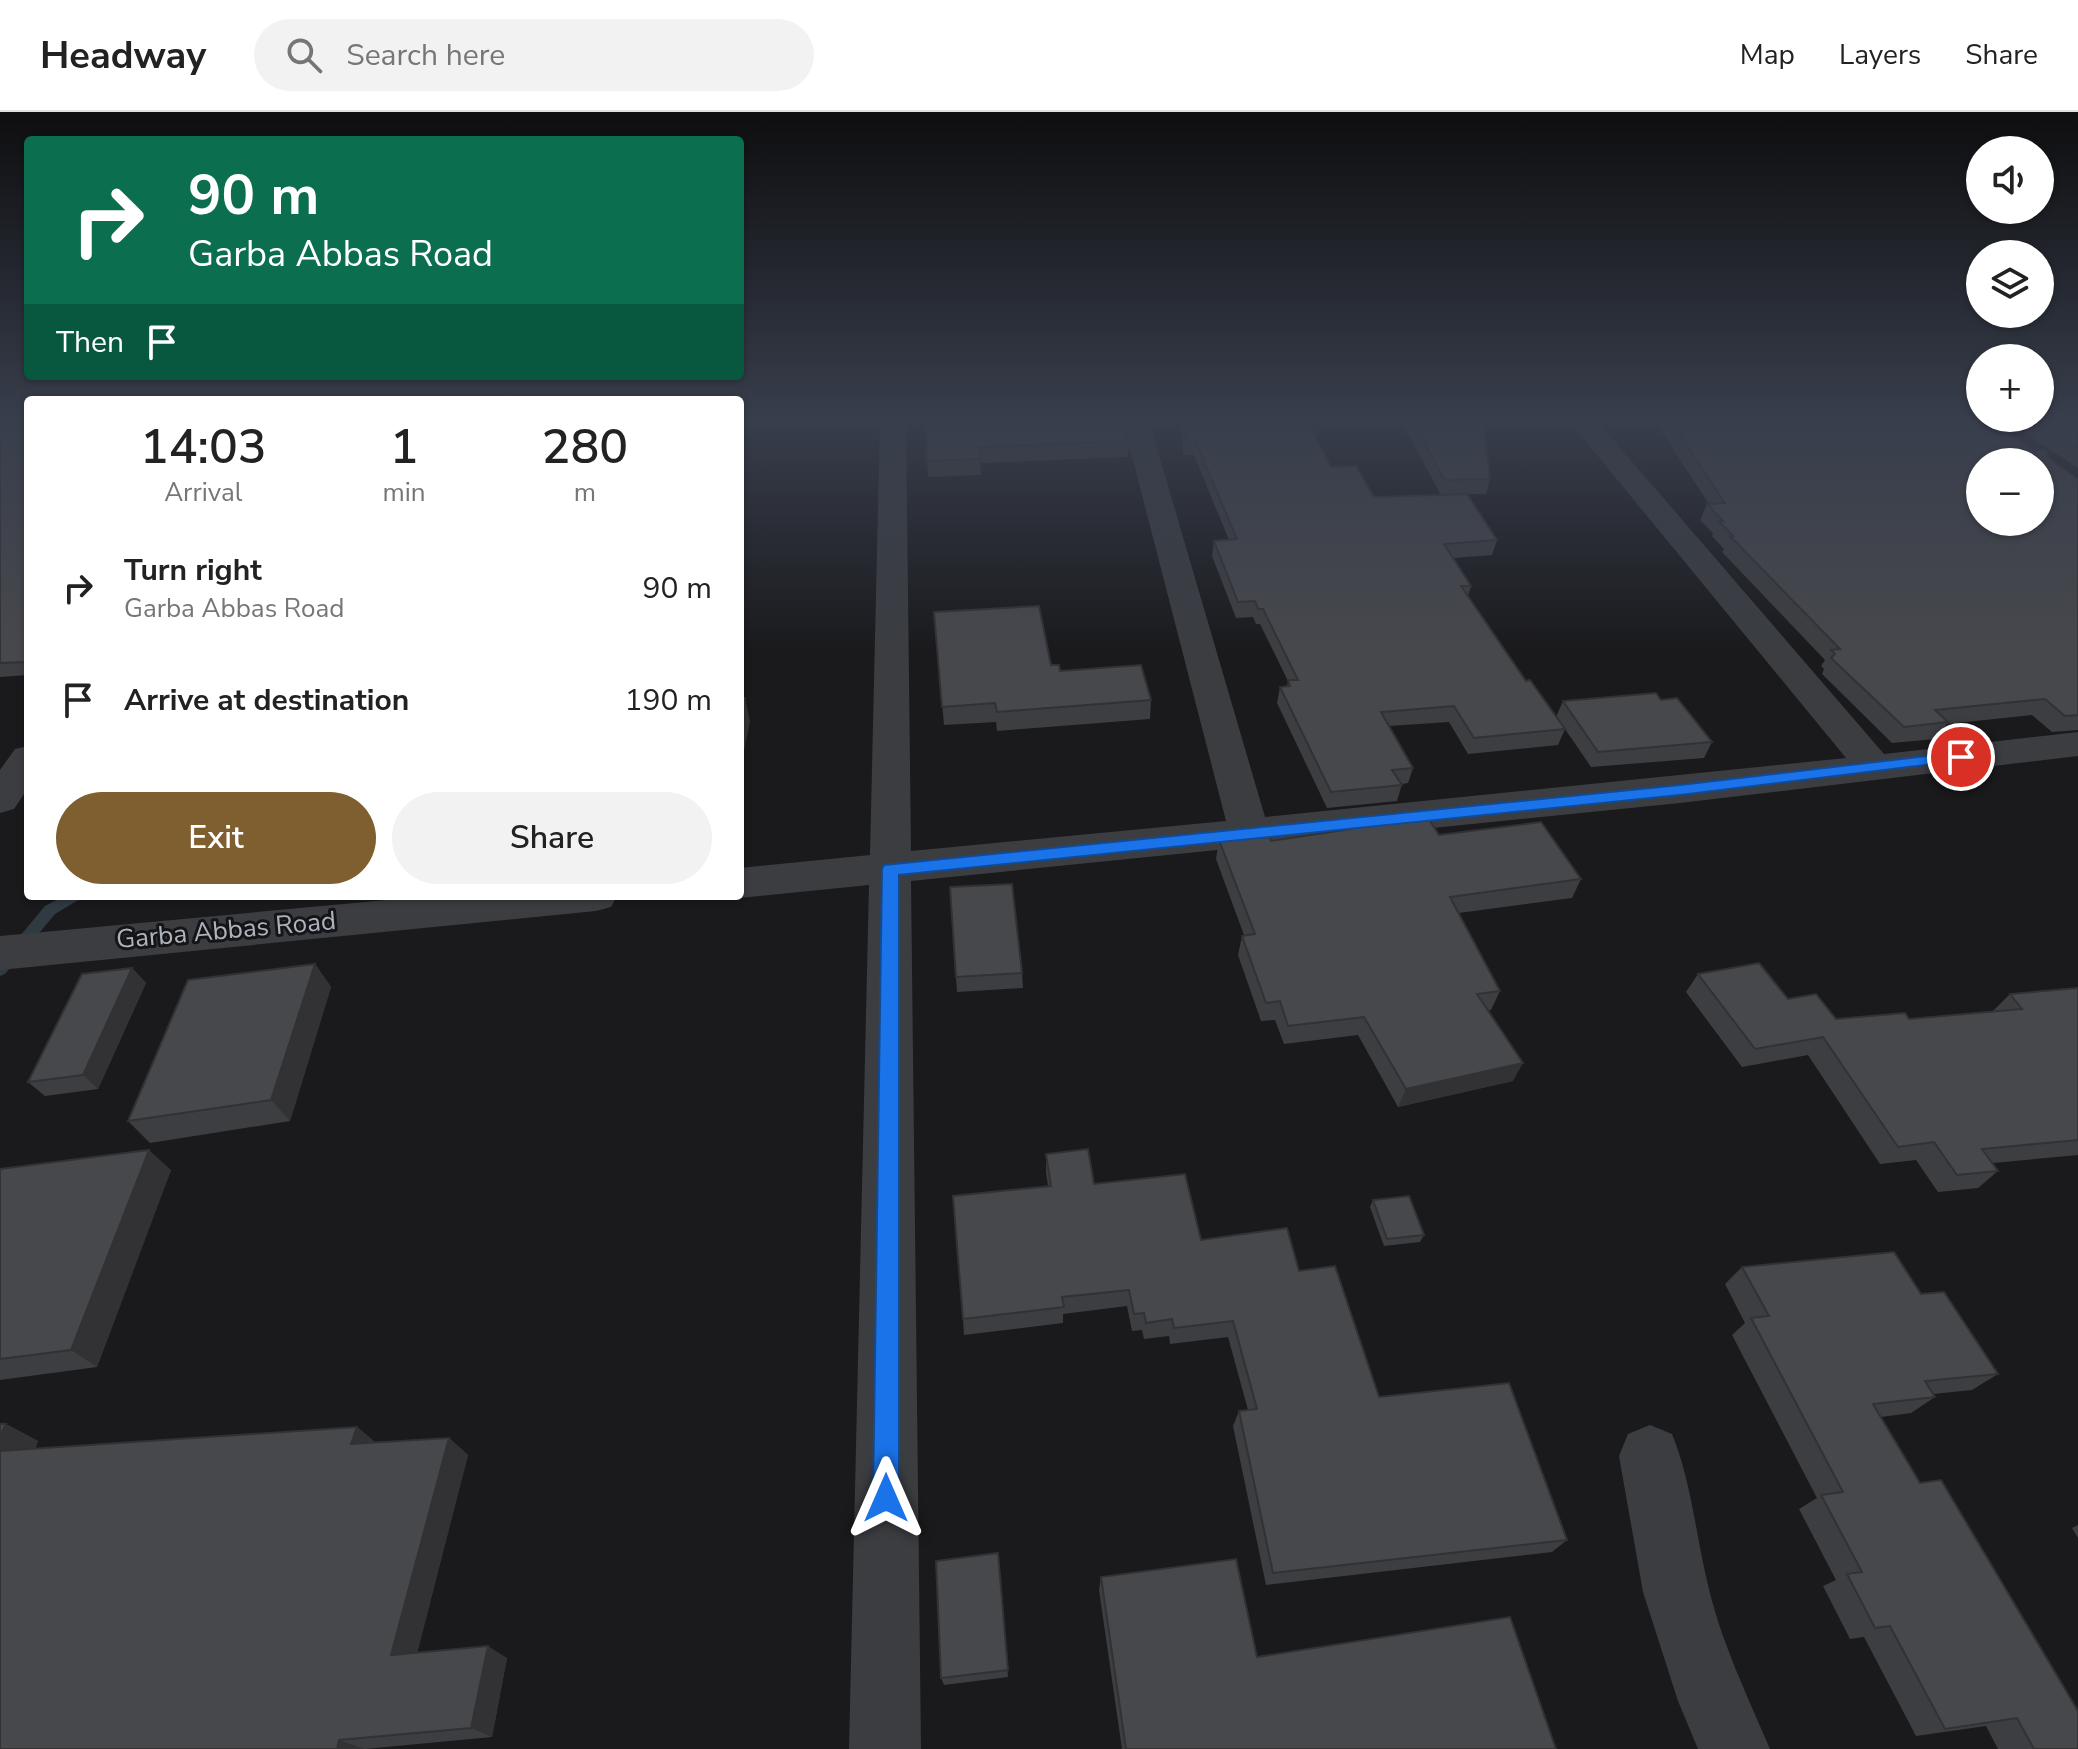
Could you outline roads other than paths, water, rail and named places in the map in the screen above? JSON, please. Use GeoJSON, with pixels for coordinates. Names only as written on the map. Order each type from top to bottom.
{"type":"FeatureCollection","features":[{"type":"Feature","properties":{"kind":"street"},"geometry":{"type":"LineString","coordinates":[[885,1749],[892,497]]}},
{"type":"Feature","properties":{"kind":"street"},"geometry":{"type":"LineString","coordinates":[[1157,497],[1249,832]]}},
{"type":"Feature","properties":{"kind":"street"},"geometry":{"type":"LineString","coordinates":[[1646,497],[1873,766]]}},
{"type":"Feature","properties":{"kind":"street"},"geometry":{"type":"LineString","coordinates":[[744,883],[1680,790],[2078,744]]}},
{"type":"Feature","properties":{"kind":"street"},"geometry":{"type":"LineString","coordinates":[[0,800],[24,764]]}},
{"type":"Feature","properties":{"kind":"street","name":"Garba Abbas Road"},"geometry":{"type":"LineString","coordinates":[[0,953],[552,900]]}},
{"type":"Feature","properties":{"kind":"street"},"geometry":{"type":"LineString","coordinates":[[1650,1456],[1676,1592],[1713,1701],[1734,1749]]}},
{"type":"Feature","properties":{"kind":"waterway"},"geometry":{"type":"LineString","coordinates":[[0,970],[50,910],[68,900]]}}]}
